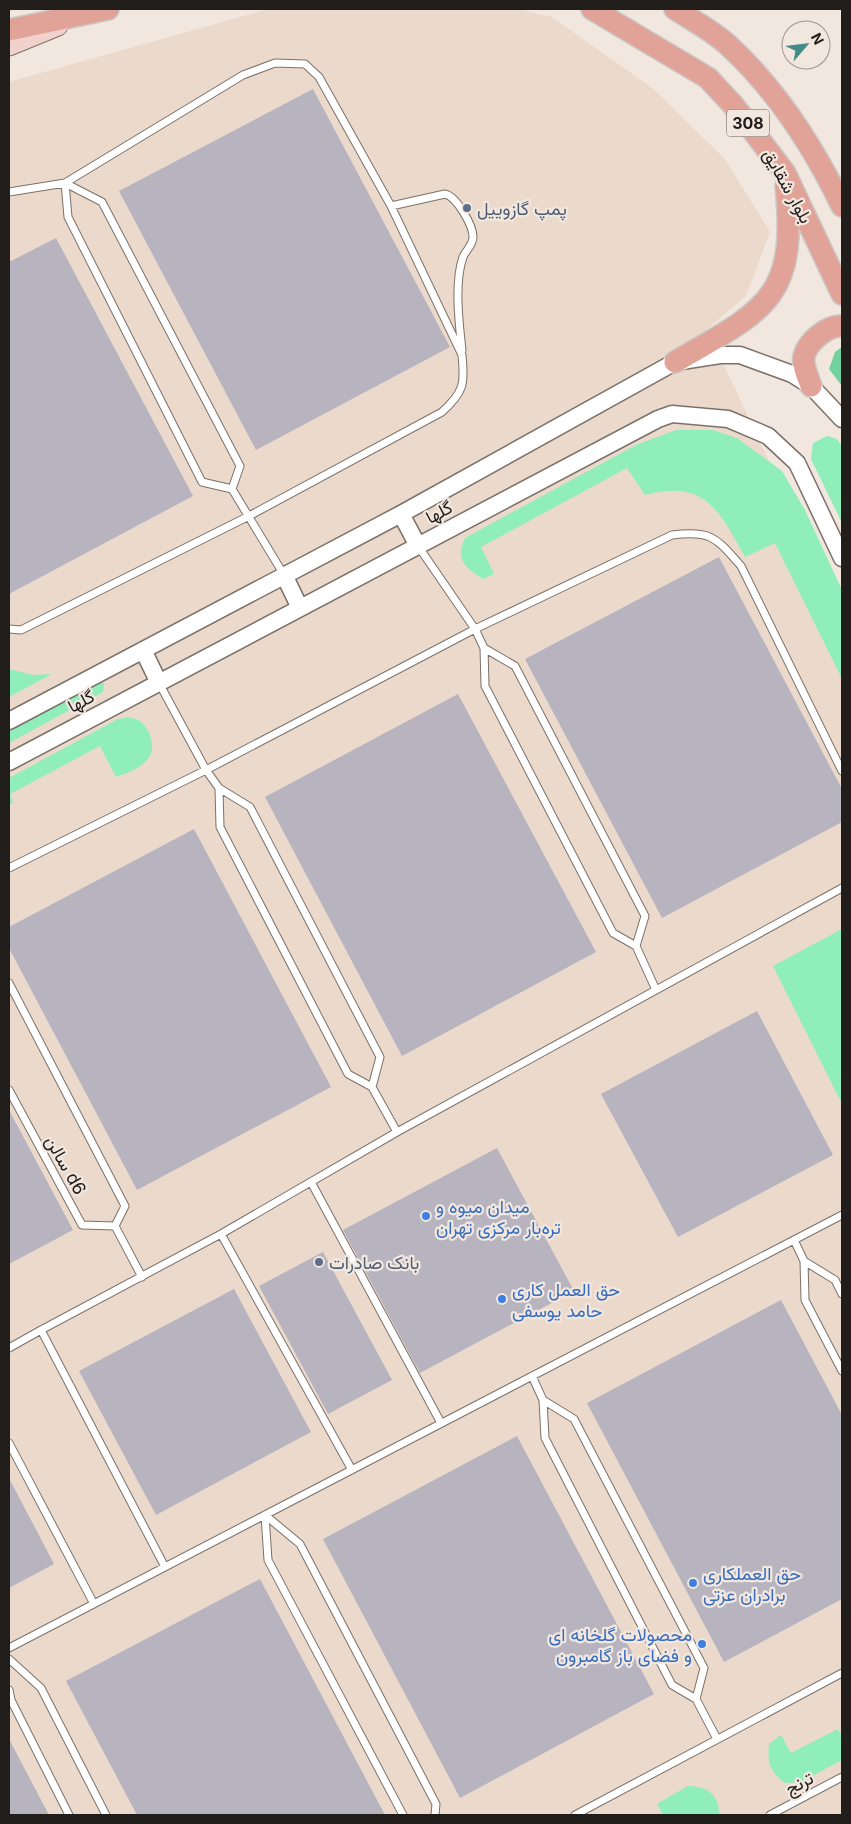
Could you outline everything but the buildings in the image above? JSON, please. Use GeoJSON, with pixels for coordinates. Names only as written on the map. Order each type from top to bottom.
{"type":"FeatureCollection","features":[{"type":"Feature","properties":{"kind":"main road","name":"بلوار شقایق"},"geometry":{"type":"LineString","coordinates":[[592,9],[708,78],[752,127],[785,173],[842,294]]}},
{"type":"Feature","properties":{"kind":"main road","name":"بلوار شقایق"},"geometry":{"type":"LineString","coordinates":[[675,9],[728,44],[770,89],[805,141],[842,206]]}},
{"type":"Feature","properties":{"kind":"main road"},"geometry":{"type":"LineString","coordinates":[[9,30],[100,10]]}},
{"type":"Feature","properties":{"kind":"main road"},"geometry":{"type":"LineString","coordinates":[[9,46],[100,10]]}},
{"type":"Feature","properties":{"kind":"main road"},"geometry":{"type":"LineString","coordinates":[[675,362],[746,320],[761,308],[775,291],[783,272],[787,250],[788,207],[785,173]]}},
{"type":"Feature","properties":{"kind":"main road"},"geometry":{"type":"LineString","coordinates":[[810,386],[804,367],[804,355],[810,346],[828,329],[842,326]]}},
{"type":"Feature","properties":{"kind":"street","name":"گلها"},"geometry":{"type":"LineString","coordinates":[[9,721],[401,514],[675,362],[720,355],[740,355],[792,374],[810,386],[842,419]]}},
{"type":"Feature","properties":{"kind":"street","name":"گلها"},"geometry":{"type":"LineString","coordinates":[[9,762],[658,419],[672,414],[728,419],[768,436],[797,463],[842,558]]}},
{"type":"Feature","properties":{"kind":"street"},"geometry":{"type":"LineString","coordinates":[[401,514],[418,546]]}},
{"type":"Feature","properties":{"kind":"street"},"geometry":{"type":"LineString","coordinates":[[284,575],[300,608]]}},
{"type":"Feature","properties":{"kind":"street"},"geometry":{"type":"LineString","coordinates":[[143,650],[159,682]]}},
{"type":"Feature","properties":{"kind":"lane"},"geometry":{"type":"LineString","coordinates":[[9,192],[66,183],[243,75],[275,62],[305,64],[319,77],[391,206],[462,355]]}},
{"type":"Feature","properties":{"kind":"lane"},"geometry":{"type":"LineString","coordinates":[[66,183],[102,202],[240,466],[232,489]]}},
{"type":"Feature","properties":{"kind":"lane"},"geometry":{"type":"LineString","coordinates":[[66,183],[68,217],[202,482],[232,489],[284,575]]}},
{"type":"Feature","properties":{"kind":"lane"},"geometry":{"type":"LineString","coordinates":[[9,629],[20,630],[249,516],[442,412],[457,398],[465,379],[457,299],[463,257],[472,242],[473,234],[457,200],[451,195],[444,194],[391,206]]}},
{"type":"Feature","properties":{"kind":"lane"},"geometry":{"type":"LineString","coordinates":[[9,868],[206,770],[475,629],[672,534],[696,532],[717,540],[741,566],[842,771]]}},
{"type":"Feature","properties":{"kind":"lane"},"geometry":{"type":"LineString","coordinates":[[418,546],[475,629],[484,648],[485,686],[613,933],[636,946],[656,990]]}},
{"type":"Feature","properties":{"kind":"lane"},"geometry":{"type":"LineString","coordinates":[[484,648],[515,666],[645,916],[636,946]]}},
{"type":"Feature","properties":{"kind":"lane"},"geometry":{"type":"LineString","coordinates":[[159,682],[206,770],[219,788],[250,807],[380,1057],[372,1087]]}},
{"type":"Feature","properties":{"kind":"lane"},"geometry":{"type":"LineString","coordinates":[[219,788],[220,827],[348,1074],[372,1087],[397,1132]]}},
{"type":"Feature","properties":{"kind":"lane"},"geometry":{"type":"LineString","coordinates":[[9,1348],[221,1234],[397,1132],[842,888]]}},
{"type":"Feature","properties":{"kind":"lane"},"geometry":{"type":"LineString","coordinates":[[9,983],[125,1206],[115,1226],[142,1277]]}},
{"type":"Feature","properties":{"kind":"lane","name":"سالن d6"},"geometry":{"type":"LineString","coordinates":[[9,1090],[82,1225],[115,1226]]}},
{"type":"Feature","properties":{"kind":"lane"},"geometry":{"type":"LineString","coordinates":[[311,1182],[441,1423]]}},
{"type":"Feature","properties":{"kind":"lane"},"geometry":{"type":"LineString","coordinates":[[9,1648],[842,1215]]}},
{"type":"Feature","properties":{"kind":"lane"},"geometry":{"type":"LineString","coordinates":[[221,1234],[352,1470]]}},
{"type":"Feature","properties":{"kind":"lane"},"geometry":{"type":"LineString","coordinates":[[794,1240],[804,1261],[805,1300],[842,1371]]}},
{"type":"Feature","properties":{"kind":"lane"},"geometry":{"type":"LineString","coordinates":[[804,1261],[835,1280],[842,1294]]}},
{"type":"Feature","properties":{"kind":"lane"},"geometry":{"type":"LineString","coordinates":[[41,1330],[164,1567]]}},
{"type":"Feature","properties":{"kind":"lane"},"geometry":{"type":"LineString","coordinates":[[532,1376],[543,1400],[544,1438],[672,1685],[696,1698],[717,1739]]}},
{"type":"Feature","properties":{"kind":"lane"},"geometry":{"type":"LineString","coordinates":[[543,1400],[574,1419],[704,1668],[696,1698]]}},
{"type":"Feature","properties":{"kind":"lane"},"geometry":{"type":"LineString","coordinates":[[9,1443],[94,1604]]}},
{"type":"Feature","properties":{"kind":"lane"},"geometry":{"type":"LineString","coordinates":[[265,1515],[268,1560],[403,1815]]}},
{"type":"Feature","properties":{"kind":"lane"},"geometry":{"type":"LineString","coordinates":[[265,1515],[300,1544],[436,1804],[435,1815]]}},
{"type":"Feature","properties":{"kind":"lane"},"geometry":{"type":"LineString","coordinates":[[9,1659],[41,1688],[106,1815]]}},
{"type":"Feature","properties":{"kind":"lane"},"geometry":{"type":"LineString","coordinates":[[575,1815],[842,1673]]}},
{"type":"Feature","properties":{"kind":"lane"},"geometry":{"type":"LineString","coordinates":[[9,1690],[11,1700],[69,1815]]}},
{"type":"Feature","properties":{"kind":"lane","name":"ترنج"},"geometry":{"type":"LineString","coordinates":[[770,1815],[842,1777]]}},
{"type":"Feature","properties":{"kind":"shaded area","name":"میدان میوه و تره‌بار مرکزی تهران"},"geometry":{"type":"Polygon","coordinates":[[[268,9],[516,9],[552,17],[652,88],[724,158],[770,232],[746,296],[707,329],[842,617],[842,1815],[9,1815],[9,82],[268,9]]]}},
{"type":"Feature","properties":{"kind":"green space"},"geometry":{"type":"Polygon","coordinates":[[[842,347],[842,386],[829,369],[835,352],[842,347]]]}},
{"type":"Feature","properties":{"kind":"green space"},"geometry":{"type":"Polygon","coordinates":[[[676,430],[713,430],[737,438],[782,471],[805,510],[842,590],[842,679],[775,543],[745,557],[727,525],[708,502],[696,495],[682,491],[665,491],[645,495],[627,468],[481,547],[494,574],[483,579],[467,567],[461,552],[465,538],[636,445],[676,430]]]}},
{"type":"Feature","properties":{"kind":"green space"},"geometry":{"type":"Polygon","coordinates":[[[827,436],[837,439],[842,446],[842,523],[811,459],[813,443],[827,436]]]}},
{"type":"Feature","properties":{"kind":"green space"},"geometry":{"type":"Polygon","coordinates":[[[9,669],[33,675],[52,674],[9,697],[9,669]]]}},
{"type":"Feature","properties":{"kind":"green space"},"geometry":{"type":"Polygon","coordinates":[[[99,681],[104,684],[103,692],[9,743],[9,729],[99,681]]]}},
{"type":"Feature","properties":{"kind":"green space"},"geometry":{"type":"Polygon","coordinates":[[[129,717],[138,720],[150,734],[152,751],[147,760],[140,766],[116,777],[100,746],[10,794],[13,803],[9,805],[9,778],[118,719],[129,717]]]}},
{"type":"Feature","properties":{"kind":"green space"},"geometry":{"type":"Polygon","coordinates":[[[842,929],[842,1104],[773,966],[842,929]]]}},
{"type":"Feature","properties":{"kind":"green space"},"geometry":{"type":"Polygon","coordinates":[[[838,1729],[842,1737],[842,1760],[801,1782],[785,1783],[773,1771],[769,1761],[769,1744],[781,1735],[791,1753],[838,1729]]]}},
{"type":"Feature","properties":{"kind":"green space"},"geometry":{"type":"Polygon","coordinates":[[[688,1786],[695,1786],[711,1793],[717,1802],[719,1815],[663,1815],[657,1804],[688,1786]]]}},
{"type":"Feature","properties":{"kind":"place","name":"پمپ گازوییل"},"geometry":{"type":"Point","coordinates":[467,208]}},
{"type":"Feature","properties":{"kind":"place","name":"میدان میوه و تره‌بار مرکزی تهران"},"geometry":{"type":"Point","coordinates":[426,1216]}},
{"type":"Feature","properties":{"kind":"place","name":"بانک صادرات"},"geometry":{"type":"Point","coordinates":[319,1262]}},
{"type":"Feature","properties":{"kind":"place","name":"حق العمل کاری حامد یوسفی"},"geometry":{"type":"Point","coordinates":[502,1299]}},
{"type":"Feature","properties":{"kind":"place","name":"حق العملکاری برادران عزتی"},"geometry":{"type":"Point","coordinates":[693,1583]}},
{"type":"Feature","properties":{"kind":"place","name":"محصولات گلخانه ای و فضای باز گامبرون"},"geometry":{"type":"Point","coordinates":[702,1644]}}]}
